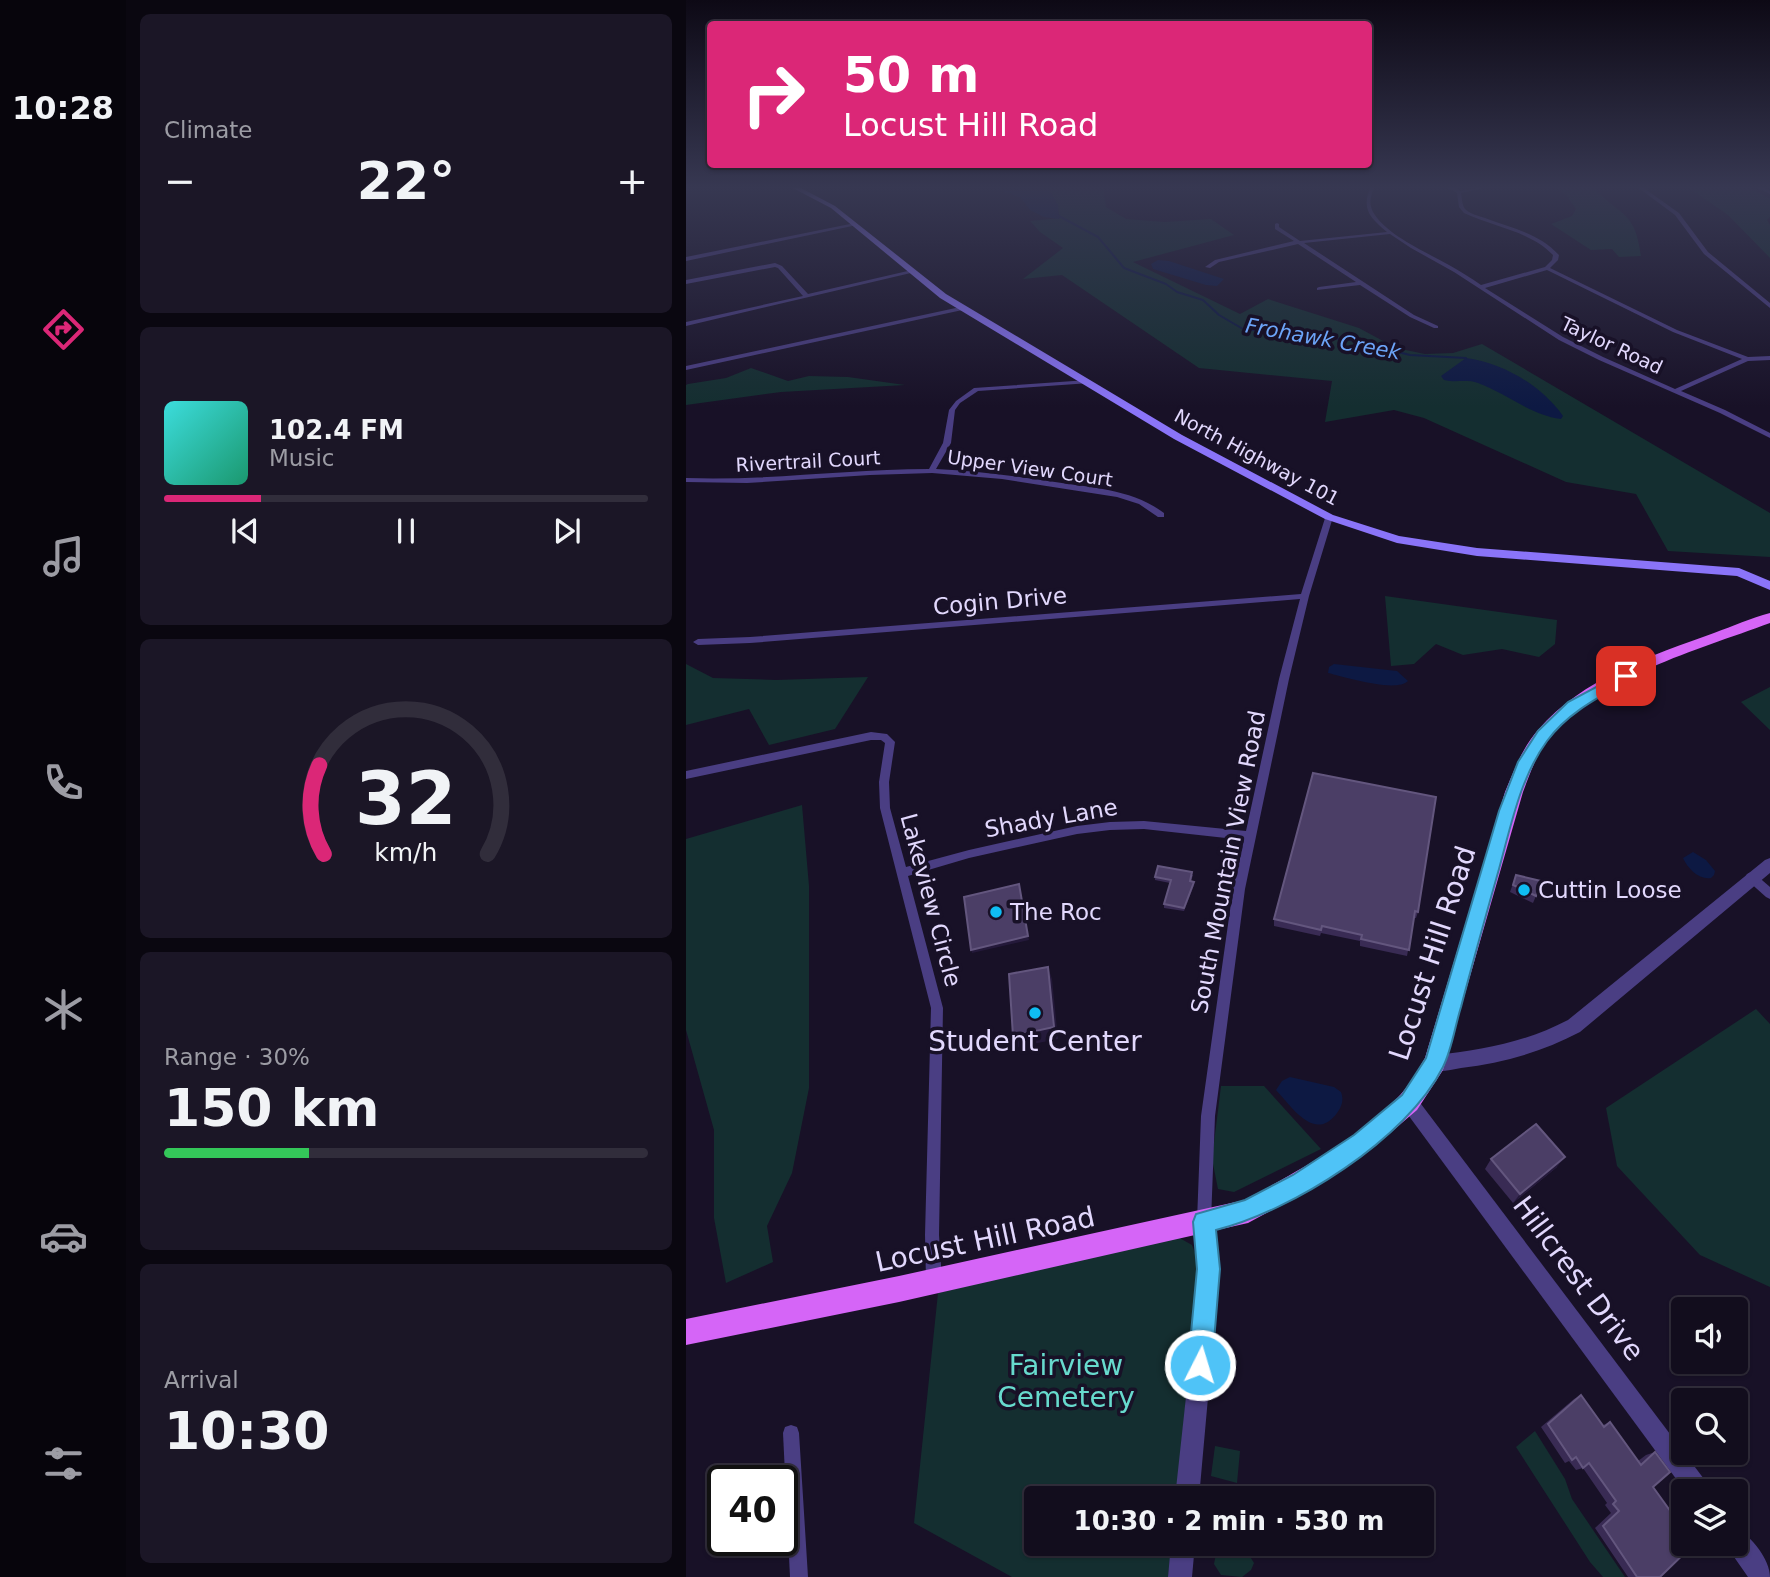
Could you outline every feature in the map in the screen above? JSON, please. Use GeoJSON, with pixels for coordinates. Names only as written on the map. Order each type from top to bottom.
{"type":"FeatureCollection","features":[{"type":"Feature","properties":{"kind":"main road","name":"North Highway 101"},"geometry":{"type":"LineString","coordinates":[[897,260],[965,308],[1178,437],[1329,517],[1397,539],[1454,549],[1509,556],[1739,572],[1770,586]]}},
{"type":"Feature","properties":{"kind":"main road","name":"Locust Hill Road"},"geometry":{"type":"LineString","coordinates":[[686,1332],[899,1289],[1248,1211],[1301,1182],[1361,1143],[1409,1102],[1435,1063],[1507,811],[1525,762],[1543,735],[1573,706],[1609,684],[1770,618]]}},
{"type":"Feature","properties":{"kind":"street"},"geometry":{"type":"LineString","coordinates":[[1208,267],[1223,260]]}},
{"type":"Feature","properties":{"kind":"street"},"geometry":{"type":"LineString","coordinates":[[1325,260],[1424,323],[1436,327]]}},
{"type":"Feature","properties":{"kind":"street","name":"Taylor Road"},"geometry":{"type":"LineString","coordinates":[[1435,260],[1555,336],[1770,436]]}},
{"type":"Feature","properties":{"kind":"street"},"geometry":{"type":"LineString","coordinates":[[1481,287],[1547,268],[1555,260]]}},
{"type":"Feature","properties":{"kind":"street"},"geometry":{"type":"LineString","coordinates":[[1714,260],[1770,306]]}},
{"type":"Feature","properties":{"kind":"street"},"geometry":{"type":"LineString","coordinates":[[686,282],[775,265],[780,267],[806,296]]}},
{"type":"Feature","properties":{"kind":"street"},"geometry":{"type":"LineString","coordinates":[[1547,268],[1675,331],[1747,359]]}},
{"type":"Feature","properties":{"kind":"street"},"geometry":{"type":"LineString","coordinates":[[686,324],[912,272]]}},
{"type":"Feature","properties":{"kind":"street"},"geometry":{"type":"LineString","coordinates":[[1319,289],[1361,283]]}},
{"type":"Feature","properties":{"kind":"street"},"geometry":{"type":"LineString","coordinates":[[686,368],[965,308]]}},
{"type":"Feature","properties":{"kind":"street"},"geometry":{"type":"LineString","coordinates":[[1675,391],[1747,359],[1770,358]]}},
{"type":"Feature","properties":{"kind":"street"},"geometry":{"type":"LineString","coordinates":[[931,471],[947,443],[952,410],[964,398],[1003,388],[1088,382]]}},
{"type":"Feature","properties":{"kind":"street","name":"Rivertrail Court"},"geometry":{"type":"LineString","coordinates":[[686,480],[737,482],[931,471]]}},
{"type":"Feature","properties":{"kind":"street","name":"Upper View Court"},"geometry":{"type":"LineString","coordinates":[[931,471],[981,474],[1101,491],[1151,506],[1161,515]]}},
{"type":"Feature","properties":{"kind":"street","name":"South Mountain View Road"},"geometry":{"type":"LineString","coordinates":[[1204,1222],[1206,1142],[1218,1027],[1250,836],[1304,596],[1329,517]]}},
{"type":"Feature","properties":{"kind":"street","name":"Cogin Drive"},"geometry":{"type":"LineString","coordinates":[[698,642],[1304,596]]}},
{"type":"Feature","properties":{"kind":"street","name":"Lakeview Circle"},"geometry":{"type":"LineString","coordinates":[[686,775],[870,736],[883,737],[890,742],[883,797],[937,1008],[932,1235],[934,1280]]}},
{"type":"Feature","properties":{"kind":"street","name":"Shady Lane"},"geometry":{"type":"LineString","coordinates":[[903,873],[969,854],[1077,830],[1110,826],[1144,825],[1250,836]]}},
{"type":"Feature","properties":{"kind":"street"},"geometry":{"type":"LineString","coordinates":[[1435,1063],[1517,1050],[1543,1042],[1574,1026],[1770,864]]}},
{"type":"Feature","properties":{"kind":"street"},"geometry":{"type":"LineString","coordinates":[[1751,877],[1770,894]]}},
{"type":"Feature","properties":{"kind":"street","name":"Hillcrest Drive"},"geometry":{"type":"LineString","coordinates":[[1409,1102],[1690,1479]]}},
{"type":"Feature","properties":{"kind":"street"},"geometry":{"type":"LineString","coordinates":[[1188,1486],[1208,1277],[1204,1222]]}},
{"type":"Feature","properties":{"kind":"street"},"geometry":{"type":"LineString","coordinates":[[792,1433],[799,1577]]}},
{"type":"Feature","properties":{"kind":"street"},"geometry":{"type":"LineString","coordinates":[[1180,1577],[1182,1556]]}},
{"type":"Feature","properties":{"kind":"street"},"geometry":{"type":"LineString","coordinates":[[1747,1556],[1763,1577]]}},
{"type":"Feature","properties":{"kind":"green space"},"geometry":{"type":"Polygon","coordinates":[[[1048,260],[1142,260],[1133,262],[1240,314],[1268,299],[1359,328],[1396,348],[1425,354],[1453,353],[1482,344],[1770,513],[1770,557],[1668,551],[1636,494],[1566,482],[1424,418],[1394,410],[1325,422],[1332,381],[1199,368],[1062,275],[1023,279],[1048,260]]]}},
{"type":"Feature","properties":{"kind":"green space"},"geometry":{"type":"Polygon","coordinates":[[[751,368],[788,381],[809,376],[848,377],[905,385],[781,392],[686,405],[686,385],[726,378],[751,368]]]}},
{"type":"Feature","properties":{"kind":"green space"},"geometry":{"type":"Polygon","coordinates":[[[1385,596],[1557,620],[1555,644],[1539,657],[1502,649],[1463,655],[1436,644],[1414,664],[1391,666],[1385,596]]]}},
{"type":"Feature","properties":{"kind":"green space"},"geometry":{"type":"Polygon","coordinates":[[[686,664],[713,678],[776,680],[868,677],[835,729],[769,745],[749,709],[686,725],[686,664]]]}},
{"type":"Feature","properties":{"kind":"green space"},"geometry":{"type":"Polygon","coordinates":[[[1770,687],[1770,730],[1741,702],[1770,687]]]}},
{"type":"Feature","properties":{"kind":"green space"},"geometry":{"type":"Polygon","coordinates":[[[802,805],[809,886],[809,1088],[792,1173],[767,1226],[773,1262],[726,1283],[714,1218],[714,1130],[686,1030],[686,839],[802,805]]]}},
{"type":"Feature","properties":{"kind":"green space"},"geometry":{"type":"Polygon","coordinates":[[[1756,1009],[1770,1024],[1770,1287],[1700,1255],[1617,1166],[1606,1108],[1756,1009]]]}},
{"type":"Feature","properties":{"kind":"green space"},"geometry":{"type":"Polygon","coordinates":[[[1221,1086],[1264,1086],[1321,1149],[1234,1192],[1218,1189],[1212,1159],[1221,1086]]]}},
{"type":"Feature","properties":{"kind":"green space","name":"Fairview Cemetery"},"geometry":{"type":"Polygon","coordinates":[[[1176,1236],[1192,1245],[1200,1266],[1177,1486],[1024,1486],[1024,1556],[1171,1556],[1168,1577],[1012,1577],[914,1523],[938,1293],[1176,1236]]]}},
{"type":"Feature","properties":{"kind":"green space"},"geometry":{"type":"Polygon","coordinates":[[[1535,1431],[1565,1479],[1572,1499],[1625,1577],[1603,1577],[1590,1562],[1516,1447],[1535,1431]]]}},
{"type":"Feature","properties":{"kind":"green space"},"geometry":{"type":"Polygon","coordinates":[[[1215,1446],[1240,1451],[1237,1483],[1211,1476],[1215,1446]]]}},
{"type":"Feature","properties":{"kind":"green space"},"geometry":{"type":"Polygon","coordinates":[[[1216,1556],[1250,1556],[1254,1563],[1251,1570],[1242,1577],[1221,1575],[1214,1564],[1216,1556]]]}},
{"type":"Feature","properties":{"kind":"water"},"geometry":{"type":"Polygon","coordinates":[[[1158,260],[1224,279],[1217,286],[1206,285],[1153,269],[1151,264],[1158,260]]]}},
{"type":"Feature","properties":{"kind":"water"},"geometry":{"type":"Polygon","coordinates":[[[1466,358],[1494,365],[1520,377],[1544,395],[1563,416],[1561,419],[1539,413],[1478,383],[1444,380],[1441,376],[1466,358]]]}},
{"type":"Feature","properties":{"kind":"water"},"geometry":{"type":"Polygon","coordinates":[[[1334,664],[1397,671],[1408,681],[1382,685],[1328,673],[1329,667],[1334,664]]]}},
{"type":"Feature","properties":{"kind":"water"},"geometry":{"type":"Polygon","coordinates":[[[1693,852],[1706,860],[1715,871],[1711,878],[1694,873],[1688,866],[1683,858],[1693,852]]]}},
{"type":"Feature","properties":{"kind":"water"},"geometry":{"type":"Polygon","coordinates":[[[1290,1077],[1334,1087],[1341,1092],[1342,1103],[1337,1113],[1329,1121],[1320,1124],[1304,1119],[1276,1090],[1282,1081],[1290,1077]]]}},
{"type":"Feature","properties":{"kind":"building"},"geometry":{"type":"Polygon","coordinates":[[[1313,773],[1436,797],[1418,912],[1415,911],[1409,950],[1361,939],[1362,935],[1322,926],[1321,930],[1274,919],[1313,773]]]}},
{"type":"Feature","properties":{"kind":"building"},"geometry":{"type":"Polygon","coordinates":[[[1158,866],[1192,872],[1190,881],[1194,882],[1184,908],[1164,904],[1171,880],[1155,877],[1158,866]]]}},
{"type":"Feature","properties":{"kind":"building"},"geometry":{"type":"Polygon","coordinates":[[[1516,875],[1541,881],[1536,896],[1513,885],[1516,875]]]}},
{"type":"Feature","properties":{"kind":"building","name":"The Roc"},"geometry":{"type":"Polygon","coordinates":[[[1019,884],[1028,936],[971,950],[964,897],[1019,884]]]}},
{"type":"Feature","properties":{"kind":"building","name":"Student Center"},"geometry":{"type":"Polygon","coordinates":[[[1048,967],[1054,1027],[1013,1036],[1009,974],[1048,967]]]}},
{"type":"Feature","properties":{"kind":"building"},"geometry":{"type":"Polygon","coordinates":[[[1536,1124],[1565,1157],[1520,1194],[1491,1159],[1536,1124]]]}},
{"type":"Feature","properties":{"kind":"building"},"geometry":{"type":"Polygon","coordinates":[[[1581,1395],[1604,1427],[1610,1422],[1641,1465],[1655,1452],[1670,1472],[1653,1487],[1671,1512],[1671,1556],[1682,1556],[1660,1577],[1637,1577],[1603,1526],[1619,1511],[1613,1504],[1616,1501],[1589,1463],[1583,1468],[1576,1457],[1572,1460],[1548,1424],[1581,1395]]]}},
{"type":"Feature","properties":{"kind":"waterway","name":"Frohawk Creek"},"geometry":{"type":"LineString","coordinates":[[1117,260],[1124,268],[1166,284],[1177,292],[1203,300],[1219,315],[1243,329],[1350,340],[1410,355],[1466,358]]}},
{"type":"Feature","properties":{"kind":"place","name":"Cuttin Loose"},"geometry":{"type":"Point","coordinates":[1524,890]}},
{"type":"Feature","properties":{"kind":"place","name":"The Roc"},"geometry":{"type":"Point","coordinates":[996,912]}},
{"type":"Feature","properties":{"kind":"place","name":"Student Center"},"geometry":{"type":"Point","coordinates":[1035,1013]}},
{"type":"Feature","properties":{"kind":"route"},"geometry":{"type":"LineString","coordinates":[[1200,1365],[1208,1286],[1204,1222],[1248,1211],[1301,1182],[1361,1143],[1409,1102],[1435,1063],[1507,811],[1525,762],[1543,735],[1573,706],[1591,693],[1626,676]]}}]}
